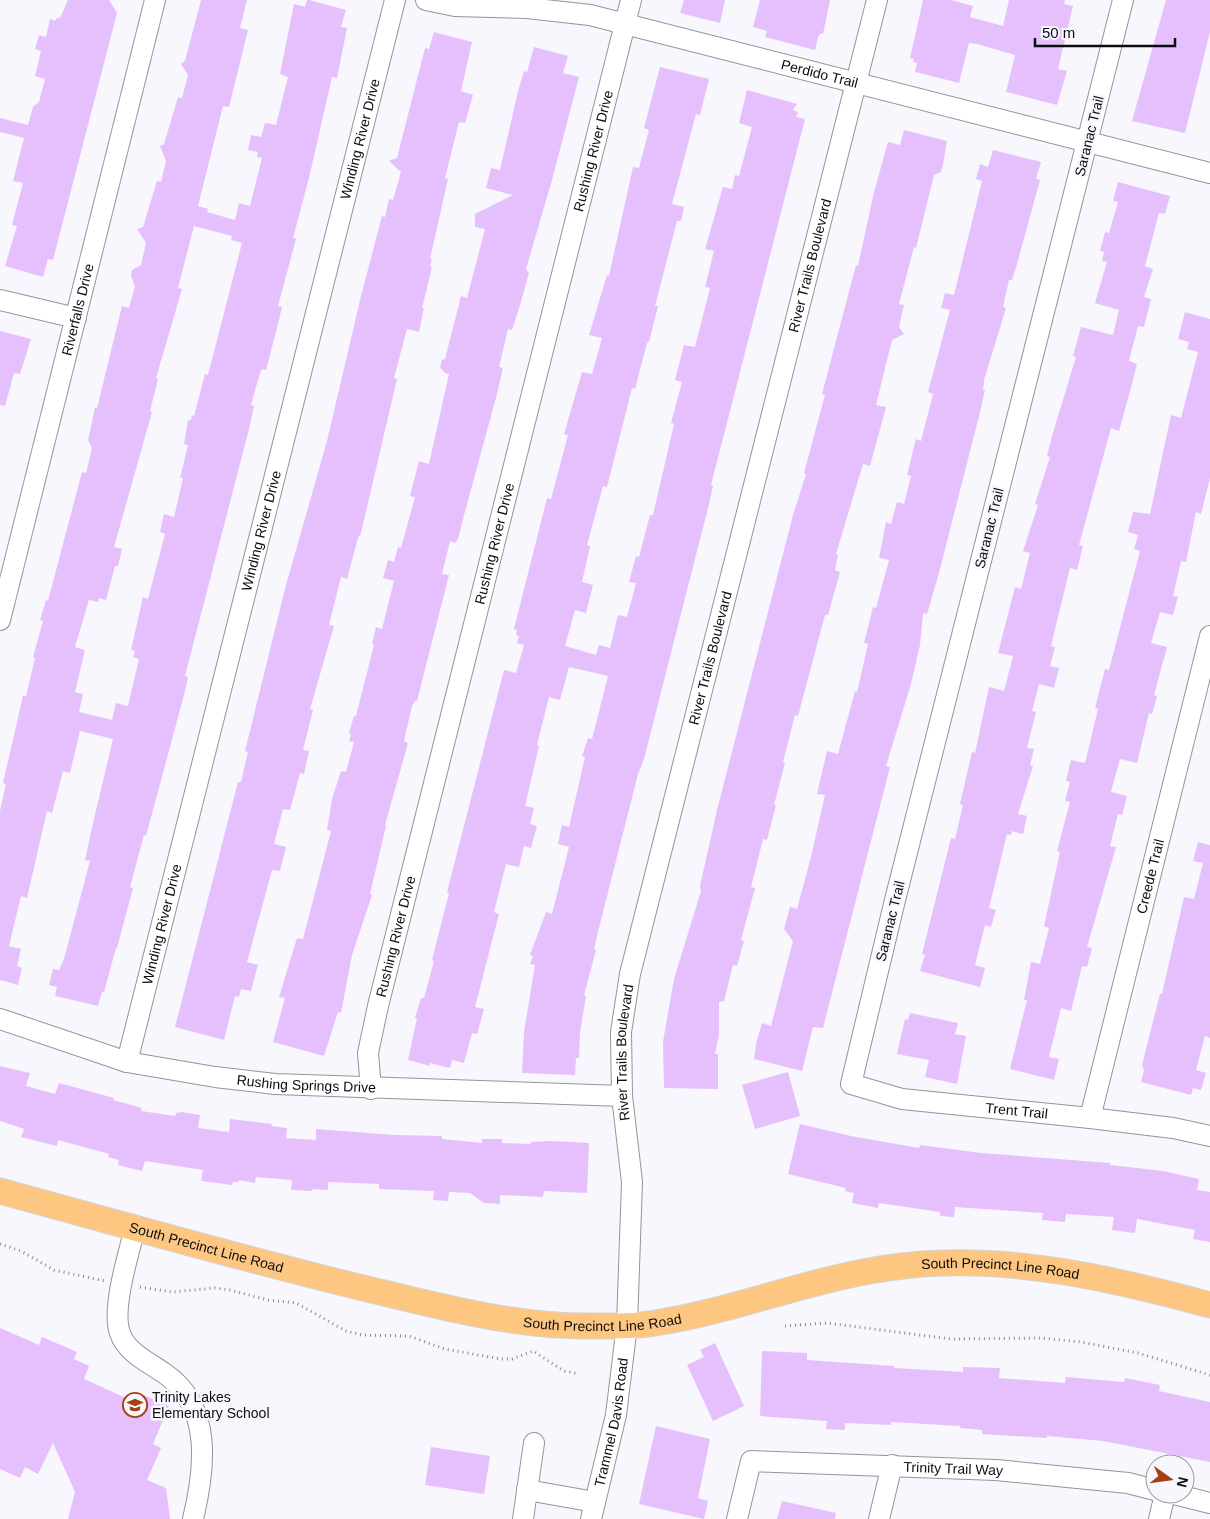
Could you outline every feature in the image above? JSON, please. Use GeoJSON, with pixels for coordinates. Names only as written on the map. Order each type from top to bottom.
{"type":"FeatureCollection","features":[{"type":"Feature","properties":{"kind":"main road","name":"South Precinct Line Road"},"geometry":{"type":"LineString","coordinates":[[0,1191],[296,1271],[451,1309],[529,1324],[627,1325],[654,1323],[856,1274],[904,1266],[952,1263],[1000,1263],[1044,1268],[1138,1286],[1210,1305]]}},
{"type":"Feature","properties":{"kind":"street","name":"Riverfalls Drive"},"geometry":{"type":"LineString","coordinates":[[0,620],[155,0]]}},
{"type":"Feature","properties":{"kind":"street","name":"Winding River Drive"},"geometry":{"type":"LineString","coordinates":[[127,1062],[395,0]]}},
{"type":"Feature","properties":{"kind":"street","name":"Perdido Trail"},"geometry":{"type":"LineString","coordinates":[[426,0],[455,6],[560,10],[590,15],[1210,173]]}},
{"type":"Feature","properties":{"kind":"street","name":"Rushing River Drive"},"geometry":{"type":"LineString","coordinates":[[371,1089],[368,1053],[378,1006],[631,0]]}},
{"type":"Feature","properties":{"kind":"street","name":"River Trails Boulevard"},"geometry":{"type":"LineString","coordinates":[[627,1325],[632,1182],[622,1096],[621,1032],[630,974],[877,0]]}},
{"type":"Feature","properties":{"kind":"street","name":"Saranac Trail"},"geometry":{"type":"LineString","coordinates":[[857,1057],[1123,0]]}},
{"type":"Feature","properties":{"kind":"street"},"geometry":{"type":"LineString","coordinates":[[0,300],[76,318]]}},
{"type":"Feature","properties":{"kind":"street","name":"Creede Trail"},"geometry":{"type":"LineString","coordinates":[[1090,1118],[1210,636]]}},
{"type":"Feature","properties":{"kind":"street","name":"Rushing Springs Drive"},"geometry":{"type":"LineString","coordinates":[[0,1019],[127,1062],[275,1084],[371,1089],[622,1096]]}},
{"type":"Feature","properties":{"kind":"street","name":"Trent Trail"},"geometry":{"type":"LineString","coordinates":[[857,1057],[851,1084],[902,1099],[1090,1118],[1173,1128],[1210,1136]]}},
{"type":"Feature","properties":{"kind":"street"},"geometry":{"type":"LineString","coordinates":[[135,1228],[118,1305],[120,1332],[133,1352],[166,1374],[185,1390],[196,1413],[203,1449],[200,1487],[193,1519]]}},
{"type":"Feature","properties":{"kind":"street","name":"Trammel Davis Road"},"geometry":{"type":"LineString","coordinates":[[593,1510],[616,1414],[627,1325]]}},
{"type":"Feature","properties":{"kind":"street"},"geometry":{"type":"LineString","coordinates":[[523,1519],[534,1442]]}},
{"type":"Feature","properties":{"kind":"street","name":"Trinity Trail Way"},"geometry":{"type":"LineString","coordinates":[[737,1519],[751,1461],[892,1465],[1058,1475],[1128,1483],[1145,1487]]}},
{"type":"Feature","properties":{"kind":"street"},"geometry":{"type":"LineString","coordinates":[[879,1519],[892,1465]]}},
{"type":"Feature","properties":{"kind":"street"},"geometry":{"type":"LineString","coordinates":[[527,1490],[593,1510]]}},
{"type":"Feature","properties":{"kind":"street"},"geometry":{"type":"LineString","coordinates":[[1195,1499],[1210,1503]]}},
{"type":"Feature","properties":{"kind":"street"},"geometry":{"type":"LineString","coordinates":[[1159,1519],[1163,1504]]}},
{"type":"Feature","properties":{"kind":"path"},"geometry":{"type":"LineString","coordinates":[[0,1244],[21,1251],[54,1270],[172,1292],[215,1288],[268,1300],[296,1303],[338,1328],[362,1336],[409,1336],[445,1349],[501,1359],[512,1359],[533,1351],[564,1371],[579,1374]]}},
{"type":"Feature","properties":{"kind":"path"},"geometry":{"type":"LineString","coordinates":[[785,1326],[827,1323],[951,1339],[1041,1338],[1081,1342],[1138,1353],[1210,1375]]}},
{"type":"Feature","properties":{"kind":"building"},"geometry":{"type":"Polygon","coordinates":[[[68,0],[109,0],[117,13],[53,260],[48,259],[43,277],[5,266],[17,226],[12,225],[23,183],[13,181],[24,138],[0,132],[0,118],[28,125],[33,107],[39,102],[45,79],[35,76],[41,51],[35,49],[39,35],[46,37],[50,19],[55,21],[57,18],[60,18],[68,0]]]}},
{"type":"Feature","properties":{"kind":"building"},"geometry":{"type":"Polygon","coordinates":[[[201,0],[247,0],[240,28],[248,30],[229,107],[223,106],[198,206],[208,209],[207,212],[235,220],[239,203],[250,206],[262,158],[257,157],[258,152],[248,150],[251,135],[261,137],[265,123],[276,125],[288,77],[280,74],[294,4],[305,7],[307,0],[309,0],[346,10],[341,27],[347,28],[337,78],[332,77],[293,238],[296,239],[278,306],[282,307],[278,324],[266,370],[262,369],[260,373],[251,405],[254,406],[249,429],[185,676],[188,677],[184,695],[146,836],[144,835],[130,887],[133,888],[117,948],[98,1006],[55,996],[57,987],[49,985],[53,969],[59,970],[64,959],[90,861],[85,860],[113,739],[80,731],[70,773],[63,771],[52,813],[47,811],[27,898],[21,896],[9,946],[21,949],[17,966],[22,968],[18,985],[0,980],[0,811],[6,784],[3,783],[43,621],[40,620],[46,600],[48,601],[82,472],[86,473],[92,448],[88,440],[95,408],[97,408],[122,306],[129,308],[135,286],[131,276],[132,270],[141,265],[146,243],[137,229],[143,227],[157,181],[161,182],[166,161],[160,146],[164,144],[178,97],[182,98],[188,75],[181,64],[185,61],[201,0]],[[194,226],[178,288],[182,289],[156,378],[158,379],[150,411],[152,412],[114,547],[122,549],[118,566],[115,566],[106,600],[99,598],[98,602],[89,600],[75,647],[85,650],[75,692],[83,694],[79,712],[112,720],[116,703],[128,706],[139,659],[133,657],[135,651],[131,650],[143,597],[148,599],[165,534],[160,532],[164,514],[174,517],[183,478],[180,478],[188,445],[184,444],[188,420],[191,420],[192,415],[194,416],[205,374],[208,375],[242,243],[231,240],[232,236],[194,226]]]}},
{"type":"Feature","properties":{"kind":"building"},"geometry":{"type":"Polygon","coordinates":[[[684,0],[725,0],[720,23],[680,13],[684,0]]]}},
{"type":"Feature","properties":{"kind":"building"},"geometry":{"type":"Polygon","coordinates":[[[760,0],[830,0],[823,34],[821,33],[818,37],[815,50],[765,37],[767,31],[753,27],[760,0]]]}},
{"type":"Feature","properties":{"kind":"building"},"geometry":{"type":"Polygon","coordinates":[[[923,0],[951,0],[973,6],[970,17],[1003,26],[1009,0],[1065,0],[1064,4],[1073,6],[1058,69],[1067,71],[1057,105],[1006,92],[1015,55],[977,44],[969,43],[959,83],[915,72],[917,63],[913,62],[914,59],[910,58],[923,0]]]}},
{"type":"Feature","properties":{"kind":"building"},"geometry":{"type":"Polygon","coordinates":[[[1166,0],[1210,0],[1210,32],[1185,133],[1132,121],[1166,0]]]}},
{"type":"Feature","properties":{"kind":"building"},"geometry":{"type":"Polygon","coordinates":[[[434,32],[472,42],[461,91],[473,95],[465,123],[459,122],[445,178],[448,179],[430,259],[432,259],[430,267],[432,267],[422,308],[424,308],[419,332],[407,329],[394,378],[397,379],[361,533],[347,579],[341,577],[329,625],[334,626],[310,709],[313,710],[303,750],[309,751],[304,774],[300,773],[290,810],[283,809],[274,844],[286,847],[280,871],[272,870],[247,962],[258,965],[251,991],[241,989],[239,997],[235,996],[224,1040],[175,1027],[238,782],[241,782],[248,752],[245,751],[286,585],[327,441],[382,216],[385,217],[389,199],[393,200],[401,172],[389,161],[397,158],[425,48],[429,49],[434,32]]]}},
{"type":"Feature","properties":{"kind":"building"},"geometry":{"type":"Polygon","coordinates":[[[534,47],[568,56],[563,73],[579,77],[526,269],[529,273],[520,305],[512,330],[508,329],[499,367],[503,368],[497,394],[458,539],[455,543],[450,541],[442,574],[449,575],[417,701],[412,706],[404,741],[408,743],[385,825],[370,894],[372,895],[352,955],[341,1013],[338,1012],[324,1056],[273,1042],[285,998],[279,997],[297,938],[303,939],[331,831],[327,830],[332,799],[341,771],[346,772],[354,742],[349,741],[351,734],[349,733],[354,716],[356,716],[374,645],[372,644],[376,627],[382,629],[394,581],[383,578],[388,560],[394,562],[398,547],[401,548],[415,497],[410,496],[419,461],[429,464],[449,374],[445,373],[440,367],[442,360],[445,359],[461,296],[467,298],[485,229],[475,227],[475,214],[513,195],[486,188],[491,168],[500,170],[518,91],[524,71],[527,72],[534,47]]]}},
{"type":"Feature","properties":{"kind":"building"},"geometry":{"type":"Polygon","coordinates":[[[660,67],[709,79],[700,115],[696,114],[672,204],[684,207],[681,221],[677,221],[655,306],[658,306],[649,342],[647,343],[635,389],[632,388],[607,487],[603,486],[587,545],[590,546],[582,582],[593,585],[586,613],[575,610],[565,646],[596,655],[599,645],[610,648],[618,615],[627,617],[636,583],[629,582],[636,556],[639,557],[650,515],[653,515],[674,424],[671,423],[682,382],[675,380],[684,345],[695,347],[710,288],[705,287],[714,251],[705,249],[723,187],[732,189],[735,175],[739,176],[752,127],[739,123],[747,90],[797,104],[793,110],[798,112],[796,117],[805,119],[711,485],[713,486],[709,504],[599,928],[594,949],[596,950],[584,995],[586,996],[580,1033],[579,1058],[576,1058],[575,1075],[522,1073],[524,1032],[535,965],[530,964],[533,956],[530,955],[546,912],[552,914],[569,847],[558,844],[562,825],[569,827],[585,757],[582,756],[588,738],[592,739],[608,676],[569,667],[560,700],[549,697],[537,745],[539,746],[525,806],[534,808],[530,824],[537,826],[531,848],[524,846],[519,867],[506,864],[494,912],[499,914],[475,1007],[484,1009],[477,1034],[472,1033],[464,1063],[452,1060],[450,1068],[430,1063],[430,1066],[408,1060],[417,1018],[415,1018],[421,998],[424,998],[434,961],[432,960],[449,893],[447,892],[504,670],[516,673],[524,645],[517,643],[519,636],[516,635],[517,630],[514,629],[547,498],[551,499],[568,435],[564,434],[582,372],[592,374],[602,338],[589,335],[607,275],[609,276],[633,167],[639,168],[649,130],[644,128],[660,67]]]}},
{"type":"Feature","properties":{"kind":"building"},"geometry":{"type":"Polygon","coordinates":[[[904,130],[947,141],[943,165],[941,172],[934,175],[916,248],[914,247],[899,304],[904,305],[899,327],[904,334],[892,340],[876,405],[886,407],[870,466],[863,464],[836,554],[838,555],[835,570],[840,572],[828,615],[825,615],[798,716],[795,715],[783,762],[785,763],[774,805],[776,805],[767,840],[763,839],[751,887],[755,888],[741,940],[744,941],[737,966],[733,965],[724,1001],[719,1002],[719,1035],[715,1054],[718,1054],[718,1089],[664,1088],[663,1042],[674,979],[701,891],[700,886],[717,810],[793,515],[806,474],[804,473],[825,395],[822,394],[856,265],[858,266],[874,192],[888,142],[900,145],[904,130]]]}},
{"type":"Feature","properties":{"kind":"building"},"geometry":{"type":"Polygon","coordinates":[[[993,150],[1041,162],[1036,179],[1040,180],[1017,264],[1012,280],[1009,280],[1003,307],[1006,308],[984,380],[983,390],[985,390],[980,412],[939,573],[927,614],[923,613],[920,645],[911,684],[886,766],[890,767],[823,1028],[813,1027],[802,1071],[754,1059],[756,1044],[762,1023],[771,1026],[793,941],[784,929],[790,907],[797,909],[825,795],[817,794],[827,751],[838,754],[855,691],[857,692],[868,644],[864,643],[873,607],[876,608],[889,560],[879,558],[886,522],[891,524],[897,502],[904,504],[911,476],[907,475],[916,439],[921,441],[933,394],[928,392],[950,310],[941,308],[945,293],[954,295],[982,181],[976,179],[980,164],[988,167],[993,150]]]}},
{"type":"Feature","properties":{"kind":"building"},"geometry":{"type":"Polygon","coordinates":[[[1118,182],[1170,196],[1165,214],[1159,213],[1145,266],[1153,269],[1144,297],[1151,299],[1144,327],[1138,326],[1129,361],[1137,364],[1132,384],[1119,431],[1111,428],[1079,545],[1083,546],[1077,570],[1070,568],[1051,646],[1055,647],[1050,666],[1059,668],[1054,688],[1039,684],[1032,711],[1036,712],[1027,748],[1034,749],[1030,765],[1033,766],[1018,814],[1027,816],[1023,834],[1012,831],[1011,835],[1007,834],[989,908],[996,910],[991,927],[985,925],[975,965],[985,968],[980,987],[920,971],[925,955],[922,954],[951,838],[955,839],[963,805],[960,804],[972,752],[975,753],[989,687],[1004,691],[1013,656],[998,653],[1015,587],[1021,589],[1030,553],[1023,551],[1038,505],[1035,504],[1050,457],[1047,456],[1052,436],[1076,357],[1073,356],[1081,327],[1113,335],[1119,310],[1095,303],[1107,262],[1102,261],[1104,252],[1100,251],[1105,232],[1109,233],[1118,202],[1113,201],[1118,182]]]}},
{"type":"Feature","properties":{"kind":"building"},"geometry":{"type":"Polygon","coordinates":[[[1185,312],[1210,319],[1210,478],[1201,514],[1196,512],[1186,562],[1181,561],[1173,596],[1178,597],[1173,615],[1160,612],[1151,643],[1167,647],[1154,695],[1157,696],[1152,714],[1149,713],[1137,763],[1120,759],[1111,792],[1127,796],[1122,815],[1118,814],[1110,846],[1116,847],[1087,947],[1092,948],[1087,967],[1082,966],[1071,1011],[1061,1008],[1049,1057],[1059,1059],[1054,1080],[1010,1069],[1027,1000],[1024,1000],[1031,962],[1040,964],[1049,928],[1044,926],[1060,852],[1057,851],[1070,802],[1065,801],[1070,782],[1066,781],[1071,760],[1085,763],[1098,709],[1095,708],[1105,669],[1109,670],[1140,551],[1134,549],[1138,535],[1128,532],[1133,512],[1150,514],[1171,415],[1181,418],[1198,352],[1187,349],[1189,342],[1178,339],[1185,312]]]}},
{"type":"Feature","properties":{"kind":"building"},"geometry":{"type":"Polygon","coordinates":[[[0,331],[31,339],[20,374],[14,373],[5,406],[0,405],[0,331]]]}},
{"type":"Feature","properties":{"kind":"building"},"geometry":{"type":"Polygon","coordinates":[[[1198,842],[1210,845],[1210,1038],[1205,1036],[1196,1070],[1206,1073],[1201,1090],[1193,1088],[1191,1095],[1141,1082],[1144,1070],[1142,1065],[1160,994],[1162,994],[1184,897],[1194,899],[1203,863],[1193,861],[1198,842]]]}},
{"type":"Feature","properties":{"kind":"building"},"geometry":{"type":"Polygon","coordinates":[[[910,1013],[958,1023],[955,1034],[966,1036],[957,1084],[925,1077],[929,1060],[897,1054],[905,1019],[908,1020],[910,1013]]]}},
{"type":"Feature","properties":{"kind":"building"},"geometry":{"type":"Polygon","coordinates":[[[0,1066],[30,1073],[26,1086],[55,1094],[59,1083],[114,1098],[113,1100],[142,1108],[141,1111],[175,1116],[176,1113],[182,1112],[200,1115],[198,1128],[229,1132],[230,1119],[272,1124],[271,1126],[287,1128],[286,1138],[316,1140],[316,1129],[394,1135],[442,1136],[442,1139],[482,1143],[482,1139],[502,1139],[502,1143],[531,1144],[531,1142],[552,1141],[589,1143],[587,1193],[544,1191],[543,1197],[500,1195],[500,1204],[484,1203],[470,1193],[449,1192],[448,1201],[433,1200],[434,1191],[379,1189],[379,1184],[328,1182],[328,1190],[291,1190],[292,1180],[256,1177],[255,1183],[239,1180],[239,1182],[233,1182],[232,1185],[201,1181],[203,1170],[145,1161],[142,1171],[118,1165],[119,1160],[108,1157],[109,1154],[58,1140],[57,1146],[21,1137],[24,1129],[0,1121],[0,1066]]]}},
{"type":"Feature","properties":{"kind":"building"},"geometry":{"type":"Polygon","coordinates":[[[788,1072],[800,1116],[755,1129],[742,1085],[788,1072]]]}},
{"type":"Feature","properties":{"kind":"building"},"geometry":{"type":"Polygon","coordinates":[[[800,1124],[851,1136],[919,1148],[920,1145],[981,1153],[1110,1163],[1110,1165],[1163,1171],[1199,1179],[1197,1190],[1210,1192],[1210,1242],[1193,1239],[1195,1230],[1137,1219],[1135,1233],[1112,1230],[1114,1217],[1066,1214],[1065,1222],[1042,1220],[1043,1213],[955,1207],[954,1217],[940,1216],[940,1212],[879,1203],[878,1208],[852,1203],[854,1193],[845,1191],[846,1188],[788,1174],[800,1124]]]}},
{"type":"Feature","properties":{"kind":"building"},"geometry":{"type":"Polygon","coordinates":[[[0,1328],[39,1345],[42,1337],[77,1352],[74,1359],[89,1366],[84,1379],[135,1402],[139,1393],[169,1406],[153,1444],[161,1448],[147,1480],[166,1488],[170,1519],[68,1519],[75,1492],[53,1443],[38,1474],[25,1467],[20,1478],[0,1469],[0,1328]]]}},
{"type":"Feature","properties":{"kind":"building"},"geometry":{"type":"Polygon","coordinates":[[[715,1343],[744,1406],[713,1421],[687,1365],[704,1357],[700,1350],[715,1343]]]}},
{"type":"Feature","properties":{"kind":"building"},"geometry":{"type":"Polygon","coordinates":[[[762,1351],[807,1353],[807,1360],[894,1366],[894,1368],[963,1372],[963,1367],[1000,1368],[999,1378],[1065,1383],[1066,1377],[1124,1382],[1125,1378],[1160,1385],[1159,1391],[1210,1402],[1210,1462],[1195,1459],[1195,1454],[1169,1454],[1103,1441],[1047,1436],[1047,1438],[982,1434],[982,1430],[960,1428],[960,1426],[891,1422],[891,1425],[845,1423],[845,1430],[826,1429],[827,1421],[760,1416],[762,1351]]]}},
{"type":"Feature","properties":{"kind":"building"},"geometry":{"type":"Polygon","coordinates":[[[656,1426],[710,1439],[698,1498],[708,1501],[704,1519],[639,1504],[656,1426]]]}},
{"type":"Feature","properties":{"kind":"building"},"geometry":{"type":"Polygon","coordinates":[[[431,1447],[490,1456],[484,1494],[425,1485],[431,1447]]]}},
{"type":"Feature","properties":{"kind":"building"},"geometry":{"type":"Polygon","coordinates":[[[782,1501],[836,1513],[835,1519],[777,1519],[782,1501]]]}},
{"type":"Feature","properties":{"kind":"place","name":"Trinity Lakes Elementary School"},"geometry":{"type":"Point","coordinates":[135,1405]}}]}
